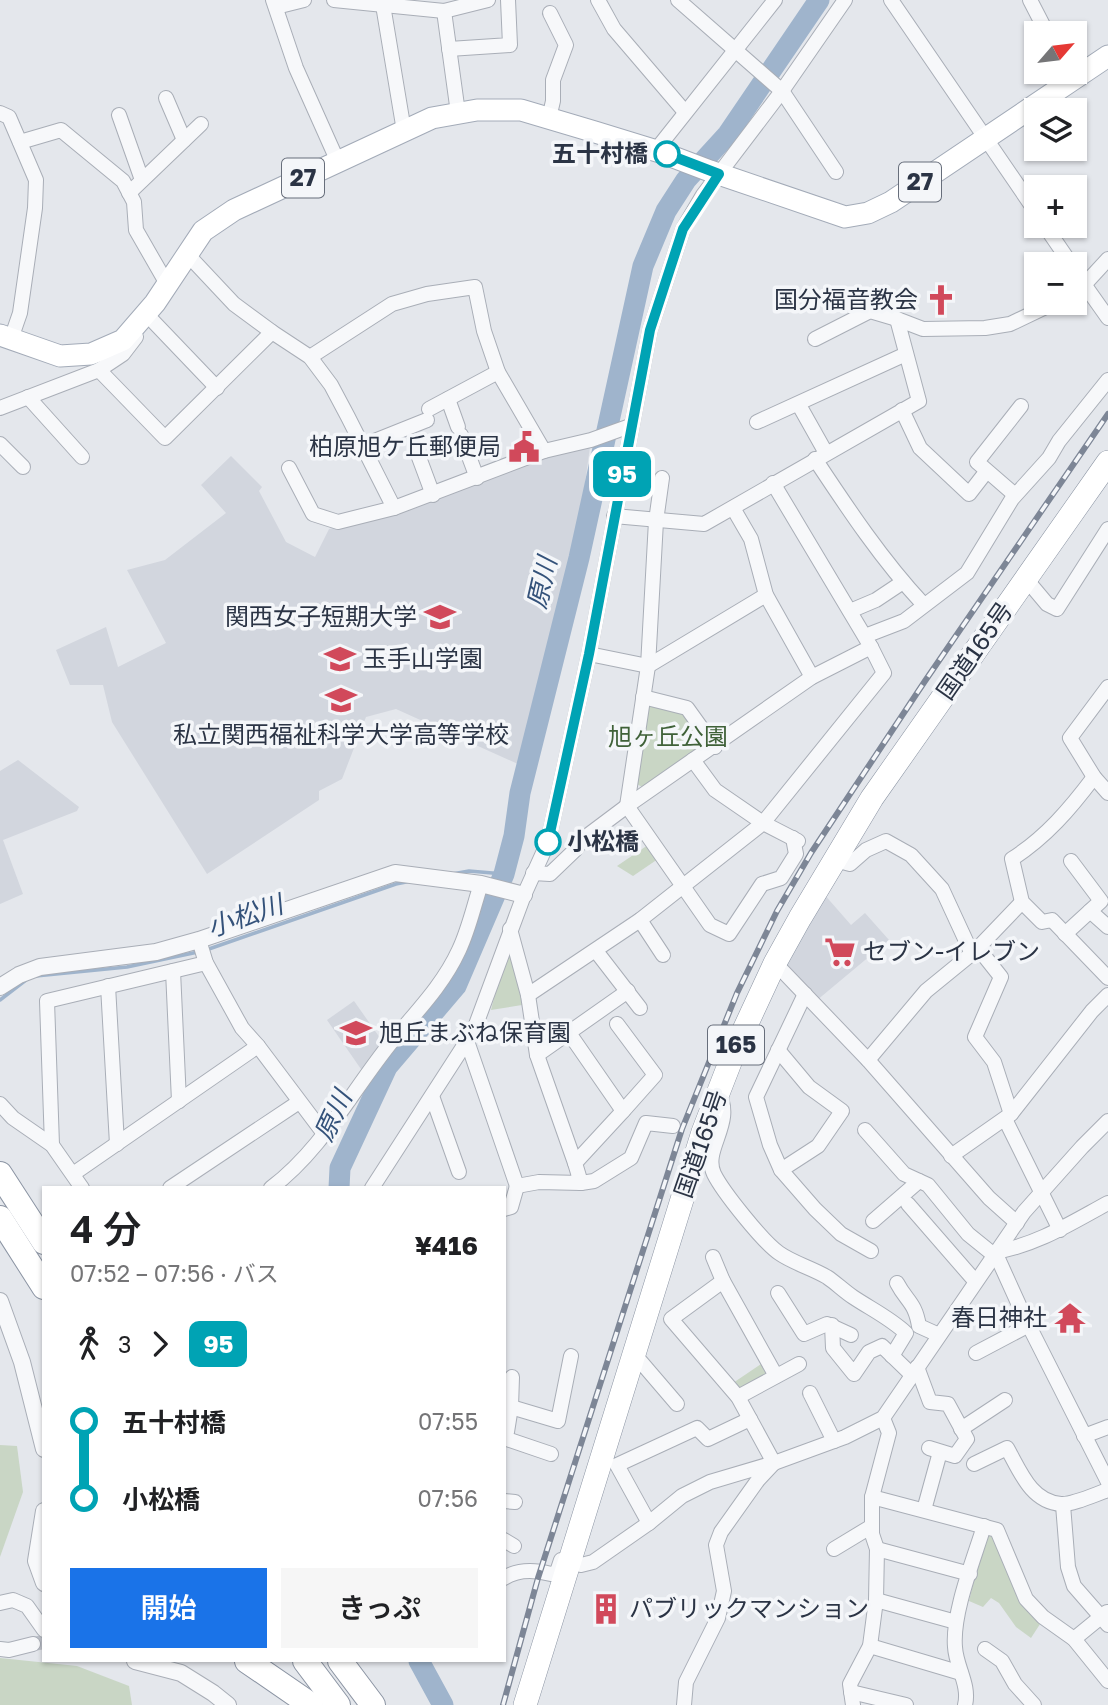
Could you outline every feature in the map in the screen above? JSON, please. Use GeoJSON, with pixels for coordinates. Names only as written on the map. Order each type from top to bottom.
{"type":"FeatureCollection","features":[{"type":"Feature","properties":{"kind":"highway","name":"国道165号"},"geometry":{"type":"LineString","coordinates":[[525,1705],[701,1138],[736,1047],[775,963],[872,799],[1108,462]]}},
{"type":"Feature","properties":{"kind":"highway"},"geometry":{"type":"LineString","coordinates":[[0,1174],[42,1239]]}},
{"type":"Feature","properties":{"kind":"highway"},"geometry":{"type":"LineString","coordinates":[[0,1218],[42,1284]]}},
{"type":"Feature","properties":{"kind":"highway"},"geometry":{"type":"LineString","coordinates":[[30,1266],[42,1304]]}},
{"type":"Feature","properties":{"kind":"highway"},"geometry":{"type":"LineString","coordinates":[[248,1662],[311,1705]]}},
{"type":"Feature","properties":{"kind":"highway"},"geometry":{"type":"LineString","coordinates":[[306,1662],[338,1705]]}},
{"type":"Feature","properties":{"kind":"highway"},"geometry":{"type":"LineString","coordinates":[[341,1662],[373,1705]]}},
{"type":"Feature","properties":{"kind":"main road","name":"27"},"geometry":{"type":"LineString","coordinates":[[1087,66],[1108,56]]}},
{"type":"Feature","properties":{"kind":"main road","name":"27"},"geometry":{"type":"LineString","coordinates":[[6,337],[60,356],[92,354],[123,340],[152,311],[203,232],[234,210],[432,118],[477,110],[521,110],[658,151],[714,173],[845,217],[868,213],[891,202],[985,138],[1057,84]]}},
{"type":"Feature","properties":{"kind":"street"},"geometry":{"type":"LineString","coordinates":[[304,0],[274,3],[296,68],[338,162]]}},
{"type":"Feature","properties":{"kind":"street"},"geometry":{"type":"LineString","coordinates":[[334,0],[444,11],[488,0]]}},
{"type":"Feature","properties":{"kind":"street"},"geometry":{"type":"LineString","coordinates":[[449,48],[510,46],[508,0]]}},
{"type":"Feature","properties":{"kind":"street"},"geometry":{"type":"LineString","coordinates":[[597,0],[614,29],[685,112]]}},
{"type":"Feature","properties":{"kind":"street"},"geometry":{"type":"LineString","coordinates":[[678,0],[778,88],[836,172]]}},
{"type":"Feature","properties":{"kind":"street"},"geometry":{"type":"LineString","coordinates":[[658,151],[685,112],[775,0]]}},
{"type":"Feature","properties":{"kind":"street"},"geometry":{"type":"LineString","coordinates":[[373,1186],[474,1030],[510,929],[519,893],[533,873],[548,842],[589,654],[614,516],[625,428],[641,383],[650,330],[683,229],[714,173],[845,0]]}},
{"type":"Feature","properties":{"kind":"street"},"geometry":{"type":"LineString","coordinates":[[891,0],[1024,195]]}},
{"type":"Feature","properties":{"kind":"street"},"geometry":{"type":"LineString","coordinates":[[1030,0],[1041,21]]}},
{"type":"Feature","properties":{"kind":"street"},"geometry":{"type":"LineString","coordinates":[[383,5],[404,131]]}},
{"type":"Feature","properties":{"kind":"street"},"geometry":{"type":"LineString","coordinates":[[444,11],[458,113]]}},
{"type":"Feature","properties":{"kind":"street"},"geometry":{"type":"LineString","coordinates":[[549,118],[553,101],[553,80],[566,45],[550,13]]}},
{"type":"Feature","properties":{"kind":"street"},"geometry":{"type":"LineString","coordinates":[[166,98],[184,140]]}},
{"type":"Feature","properties":{"kind":"street"},"geometry":{"type":"LineString","coordinates":[[0,113],[9,117],[36,180],[34,217],[20,313],[6,337]]}},
{"type":"Feature","properties":{"kind":"street"},"geometry":{"type":"LineString","coordinates":[[119,116],[142,180]]}},
{"type":"Feature","properties":{"kind":"street"},"geometry":{"type":"LineString","coordinates":[[129,193],[201,124]]}},
{"type":"Feature","properties":{"kind":"street"},"geometry":{"type":"LineString","coordinates":[[20,142],[61,130],[123,181],[134,202],[136,230],[167,284]]}},
{"type":"Feature","properties":{"kind":"street"},"geometry":{"type":"LineString","coordinates":[[187,254],[234,304],[310,357],[331,385],[394,508]]}},
{"type":"Feature","properties":{"kind":"street"},"geometry":{"type":"LineString","coordinates":[[1087,280],[1108,258]]}},
{"type":"Feature","properties":{"kind":"street"},"geometry":{"type":"LineString","coordinates":[[310,357],[392,304],[427,294],[475,287],[484,331],[498,372],[544,451]]}},
{"type":"Feature","properties":{"kind":"street"},"geometry":{"type":"LineString","coordinates":[[1087,296],[1108,318]]}},
{"type":"Feature","properties":{"kind":"street"},"geometry":{"type":"LineString","coordinates":[[0,408],[100,370],[123,354],[152,311],[217,387]]}},
{"type":"Feature","properties":{"kind":"street"},"geometry":{"type":"LineString","coordinates":[[814,339],[870,311],[923,329],[985,328],[1010,324],[1029,315]]}},
{"type":"Feature","properties":{"kind":"street"},"geometry":{"type":"LineString","coordinates":[[614,516],[704,524],[919,401],[897,319]]}},
{"type":"Feature","properties":{"kind":"street"},"geometry":{"type":"LineString","coordinates":[[100,370],[165,438],[272,332]]}},
{"type":"Feature","properties":{"kind":"street"},"geometry":{"type":"LineString","coordinates":[[757,422],[906,354]]}},
{"type":"Feature","properties":{"kind":"street"},"geometry":{"type":"LineString","coordinates":[[362,446],[428,414],[448,399],[498,372]]}},
{"type":"Feature","properties":{"kind":"street"},"geometry":{"type":"LineString","coordinates":[[533,873],[550,874],[583,839],[627,806],[812,677],[904,621],[967,573],[1015,495],[1049,458],[1059,441],[1108,380]]}},
{"type":"Feature","properties":{"kind":"street"},"geometry":{"type":"LineString","coordinates":[[28,397],[82,457]]}},
{"type":"Feature","properties":{"kind":"street"},"geometry":{"type":"LineString","coordinates":[[448,399],[477,478]]}},
{"type":"Feature","properties":{"kind":"street"},"geometry":{"type":"LineString","coordinates":[[799,405],[821,456],[855,519],[923,604]]}},
{"type":"Feature","properties":{"kind":"street"},"geometry":{"type":"LineString","coordinates":[[1015,495],[977,463],[1021,406]]}},
{"type":"Feature","properties":{"kind":"street"},"geometry":{"type":"LineString","coordinates":[[902,410],[920,448],[969,494],[986,472]]}},
{"type":"Feature","properties":{"kind":"street"},"geometry":{"type":"LineString","coordinates":[[289,468],[313,514],[338,522],[394,508],[544,451],[591,440],[625,428]]}},
{"type":"Feature","properties":{"kind":"street"},"geometry":{"type":"LineString","coordinates":[[0,444],[23,467]]}},
{"type":"Feature","properties":{"kind":"street"},"geometry":{"type":"LineString","coordinates":[[417,452],[433,495]]}},
{"type":"Feature","properties":{"kind":"street"},"geometry":{"type":"LineString","coordinates":[[662,478],[656,521],[648,666],[627,806],[710,925],[729,934],[762,884],[781,878],[796,854],[796,839],[762,822],[715,790],[693,761]]}},
{"type":"Feature","properties":{"kind":"street"},"geometry":{"type":"LineString","coordinates":[[528,995],[640,920],[762,822],[884,673],[773,483]]}},
{"type":"Feature","properties":{"kind":"street"},"geometry":{"type":"LineString","coordinates":[[733,508],[751,539],[766,595],[812,677]]}},
{"type":"Feature","properties":{"kind":"street"},"geometry":{"type":"LineString","coordinates":[[1026,579],[1047,604],[1057,609],[1108,528]]}},
{"type":"Feature","properties":{"kind":"street"},"geometry":{"type":"LineString","coordinates":[[850,611],[876,600],[903,582]]}},
{"type":"Feature","properties":{"kind":"street"},"geometry":{"type":"LineString","coordinates":[[589,654],[648,666],[766,595]]}},
{"type":"Feature","properties":{"kind":"street"},"geometry":{"type":"LineString","coordinates":[[1108,687],[1070,738],[1095,778],[1108,793]]}},
{"type":"Feature","properties":{"kind":"street"},"geometry":{"type":"LineString","coordinates":[[643,697],[687,708],[715,747]]}},
{"type":"Feature","properties":{"kind":"street"},"geometry":{"type":"LineString","coordinates":[[1108,769],[1095,778],[1037,843],[1012,859],[1022,902],[1042,922],[1052,920],[1108,978]]}},
{"type":"Feature","properties":{"kind":"street"},"geometry":{"type":"LineString","coordinates":[[835,860],[850,864],[866,850],[886,841],[911,855],[942,888],[975,951],[1001,977],[975,1037],[994,1062],[1008,1117],[1060,1230]]}},
{"type":"Feature","properties":{"kind":"street"},"geometry":{"type":"LineString","coordinates":[[1065,934],[1101,901],[1071,861]]}},
{"type":"Feature","properties":{"kind":"street"},"geometry":{"type":"LineString","coordinates":[[0,987],[19,975],[40,967],[156,952],[199,940],[395,873],[484,885],[519,893]]}},
{"type":"Feature","properties":{"kind":"street"},"geometry":{"type":"LineString","coordinates":[[274,1186],[284,1179],[325,1135],[392,1041],[434,995],[460,950],[484,885]]}},
{"type":"Feature","properties":{"kind":"street"},"geometry":{"type":"LineString","coordinates":[[868,1060],[926,991],[975,951],[1022,902]]}},
{"type":"Feature","properties":{"kind":"street"},"geometry":{"type":"LineString","coordinates":[[1090,911],[1108,928]]}},
{"type":"Feature","properties":{"kind":"street"},"geometry":{"type":"LineString","coordinates":[[640,920],[663,955]]}},
{"type":"Feature","properties":{"kind":"street"},"geometry":{"type":"LineString","coordinates":[[510,929],[528,995],[537,1055],[581,1183]]}},
{"type":"Feature","properties":{"kind":"street"},"geometry":{"type":"LineString","coordinates":[[199,940],[206,963],[242,1028],[325,1135]]}},
{"type":"Feature","properties":{"kind":"street"},"geometry":{"type":"LineString","coordinates":[[596,951],[640,1008]]}},
{"type":"Feature","properties":{"kind":"street"},"geometry":{"type":"LineString","coordinates":[[52,1145],[47,1001],[206,963]]}},
{"type":"Feature","properties":{"kind":"street"},"geometry":{"type":"LineString","coordinates":[[775,963],[868,1060],[989,1198],[1017,1223]]}},
{"type":"Feature","properties":{"kind":"street"},"geometry":{"type":"LineString","coordinates":[[173,971],[180,1101]]}},
{"type":"Feature","properties":{"kind":"street"},"geometry":{"type":"LineString","coordinates":[[108,986],[117,1144]]}},
{"type":"Feature","properties":{"kind":"street"},"geometry":{"type":"LineString","coordinates":[[537,1055],[628,991]]}},
{"type":"Feature","properties":{"kind":"street"},"geometry":{"type":"LineString","coordinates":[[805,993],[756,1097],[770,1145],[781,1170],[841,1234],[871,1251]]}},
{"type":"Feature","properties":{"kind":"street"},"geometry":{"type":"LineString","coordinates":[[951,1156],[1008,1117],[1092,1011],[1108,995]]}},
{"type":"Feature","properties":{"kind":"street"},"geometry":{"type":"LineString","coordinates":[[575,1163],[655,1075],[617,1024]]}},
{"type":"Feature","properties":{"kind":"street"},"geometry":{"type":"LineString","coordinates":[[569,1033],[623,1111]]}},
{"type":"Feature","properties":{"kind":"street"},"geometry":{"type":"LineString","coordinates":[[467,1041],[517,1186],[511,1207],[506,1208]]}},
{"type":"Feature","properties":{"kind":"street"},"geometry":{"type":"LineString","coordinates":[[73,1174],[258,1046]]}},
{"type":"Feature","properties":{"kind":"street"},"geometry":{"type":"LineString","coordinates":[[778,1051],[809,1087],[842,1111],[818,1146],[781,1170]]}},
{"type":"Feature","properties":{"kind":"street"},"geometry":{"type":"LineString","coordinates":[[718,1091],[723,1100],[725,1115],[713,1152],[713,1172],[747,1220],[778,1253],[827,1277],[897,1324],[906,1333],[892,1356]]}},
{"type":"Feature","properties":{"kind":"street"},"geometry":{"type":"LineString","coordinates":[[432,1096],[459,1172]]}},
{"type":"Feature","properties":{"kind":"street"},"geometry":{"type":"LineString","coordinates":[[173,1186],[299,1102]]}},
{"type":"Feature","properties":{"kind":"street"},"geometry":{"type":"LineString","coordinates":[[0,1104],[13,1118],[52,1145],[81,1186]]}},
{"type":"Feature","properties":{"kind":"street"},"geometry":{"type":"LineString","coordinates":[[506,1576],[512,1572],[541,1571],[551,1574],[557,1572],[561,1560],[581,1565],[593,1562],[682,1496],[834,1441],[883,1418],[1017,1223],[1108,1121]]}},
{"type":"Feature","properties":{"kind":"street"},"geometry":{"type":"LineString","coordinates":[[517,1186],[539,1182],[594,1181],[631,1158],[646,1123],[673,1126]]}},
{"type":"Feature","properties":{"kind":"street"},"geometry":{"type":"LineString","coordinates":[[865,1130],[904,1174],[928,1185],[968,1234],[994,1254],[1108,1482]]}},
{"type":"Feature","properties":{"kind":"street"},"geometry":{"type":"LineString","coordinates":[[873,1221],[919,1181]]}},
{"type":"Feature","properties":{"kind":"street"},"geometry":{"type":"LineString","coordinates":[[994,1254],[1020,1248],[1060,1230],[1108,1203]]}},
{"type":"Feature","properties":{"kind":"street"},"geometry":{"type":"LineString","coordinates":[[908,1204],[975,1281]]}},
{"type":"Feature","properties":{"kind":"street"},"geometry":{"type":"LineString","coordinates":[[713,1257],[723,1281],[776,1376]]}},
{"type":"Feature","properties":{"kind":"street"},"geometry":{"type":"LineString","coordinates":[[723,1281],[671,1319],[738,1397],[774,1463]]}},
{"type":"Feature","properties":{"kind":"street"},"geometry":{"type":"LineString","coordinates":[[897,1283],[916,1309],[919,1326],[939,1335]]}},
{"type":"Feature","properties":{"kind":"street"},"geometry":{"type":"LineString","coordinates":[[778,1293],[804,1334],[827,1324],[851,1335]]}},
{"type":"Feature","properties":{"kind":"street"},"geometry":{"type":"LineString","coordinates":[[0,1301],[22,1362],[42,1441]]}},
{"type":"Feature","properties":{"kind":"street"},"geometry":{"type":"LineString","coordinates":[[832,1325],[833,1348],[854,1374],[869,1352],[882,1346],[915,1371],[930,1402],[948,1404],[967,1439],[955,1456],[935,1450],[924,1510]]}},
{"type":"Feature","properties":{"kind":"street"},"geometry":{"type":"LineString","coordinates":[[976,1353],[1029,1325]]}},
{"type":"Feature","properties":{"kind":"street"},"geometry":{"type":"LineString","coordinates":[[635,1355],[677,1404]]}},
{"type":"Feature","properties":{"kind":"street"},"geometry":{"type":"LineString","coordinates":[[512,1407],[558,1421],[572,1356]]}},
{"type":"Feature","properties":{"kind":"street"},"geometry":{"type":"LineString","coordinates":[[738,1397],[799,1364]]}},
{"type":"Feature","properties":{"kind":"street"},"geometry":{"type":"LineString","coordinates":[[506,1433],[512,1407],[512,1377]]}},
{"type":"Feature","properties":{"kind":"street"},"geometry":{"type":"LineString","coordinates":[[810,1393],[834,1441]]}},
{"type":"Feature","properties":{"kind":"street"},"geometry":{"type":"LineString","coordinates":[[961,1429],[1005,1400]]}},
{"type":"Feature","properties":{"kind":"street"},"geometry":{"type":"LineString","coordinates":[[883,1418],[889,1433],[872,1497],[872,1525],[877,1549],[876,1601],[870,1646],[850,1684],[852,1698],[906,1705]]}},
{"type":"Feature","properties":{"kind":"street"},"geometry":{"type":"LineString","coordinates":[[649,1523],[617,1465],[697,1428],[708,1439],[750,1419]]}},
{"type":"Feature","properties":{"kind":"street"},"geometry":{"type":"LineString","coordinates":[[1084,1436],[1108,1427]]}},
{"type":"Feature","properties":{"kind":"street"},"geometry":{"type":"LineString","coordinates":[[506,1437],[551,1454]]}},
{"type":"Feature","properties":{"kind":"street"},"geometry":{"type":"LineString","coordinates":[[963,1444],[978,1470],[1007,1448],[1032,1492],[1046,1500],[1063,1505],[1108,1490]]}},
{"type":"Feature","properties":{"kind":"street"},"geometry":{"type":"LineString","coordinates":[[684,1705],[686,1682],[712,1632],[721,1604],[723,1591],[716,1545],[721,1532],[758,1480],[774,1463]]}},
{"type":"Feature","properties":{"kind":"street"},"geometry":{"type":"LineString","coordinates":[[872,1497],[997,1530],[1026,1600],[1074,1639],[1108,1681]]}},
{"type":"Feature","properties":{"kind":"street"},"geometry":{"type":"LineString","coordinates":[[1063,1505],[1068,1567],[1074,1586],[1105,1618],[1074,1639]]}},
{"type":"Feature","properties":{"kind":"street"},"geometry":{"type":"LineString","coordinates":[[42,1524],[36,1561],[42,1578]]}},
{"type":"Feature","properties":{"kind":"street"},"geometry":{"type":"LineString","coordinates":[[834,1549],[872,1525]]}},
{"type":"Feature","properties":{"kind":"street"},"geometry":{"type":"LineString","coordinates":[[965,1705],[968,1695],[955,1648],[956,1622],[984,1526]]}},
{"type":"Feature","properties":{"kind":"street"},"geometry":{"type":"LineString","coordinates":[[877,1549],[970,1574]]}},
{"type":"Feature","properties":{"kind":"street"},"geometry":{"type":"LineString","coordinates":[[0,1604],[13,1600],[27,1606],[42,1627]]}},
{"type":"Feature","properties":{"kind":"street"},"geometry":{"type":"LineString","coordinates":[[876,1601],[956,1622]]}},
{"type":"Feature","properties":{"kind":"street"},"geometry":{"type":"LineString","coordinates":[[0,1649],[9,1650],[33,1644]]}},
{"type":"Feature","properties":{"kind":"street"},"geometry":{"type":"LineString","coordinates":[[870,1646],[961,1673]]}},
{"type":"Feature","properties":{"kind":"street"},"geometry":{"type":"LineString","coordinates":[[985,1649],[1002,1661],[1015,1684],[1034,1705]]}},
{"type":"Feature","properties":{"kind":"street"},"geometry":{"type":"LineString","coordinates":[[139,1662],[181,1673],[228,1705]]}},
{"type":"Feature","properties":{"kind":"shaded area","name":"玉手山学園"},"geometry":{"type":"Polygon","coordinates":[[[590,447],[572,560],[518,764],[396,709],[366,717],[342,779],[319,791],[319,800],[207,874],[112,722],[103,685],[70,685],[56,650],[106,627],[118,667],[166,643],[127,570],[165,560],[226,513],[201,485],[231,456],[262,487],[259,491],[286,542],[315,557],[329,529],[388,513],[558,452],[590,447]]]}},
{"type":"Feature","properties":{"kind":"shaded area"},"geometry":{"type":"Polygon","coordinates":[[[18,760],[79,807],[77,811],[3,840],[23,894],[0,904],[0,771],[18,760]]]}},
{"type":"Feature","properties":{"kind":"shaded area"},"geometry":{"type":"Polygon","coordinates":[[[823,893],[851,925],[865,913],[889,940],[816,1001],[782,966],[823,893]]]}},
{"type":"Feature","properties":{"kind":"shaded area","name":"旭丘まぶね保育園"},"geometry":{"type":"Polygon","coordinates":[[[354,1001],[385,1045],[363,1072],[327,1020],[354,1001]]]}},
{"type":"Feature","properties":{"kind":"green space","name":"旭ヶ丘公園"},"geometry":{"type":"Polygon","coordinates":[[[650,705],[685,713],[705,742],[644,788],[635,783],[646,707],[650,705]]]}},
{"type":"Feature","properties":{"kind":"green space"},"geometry":{"type":"Polygon","coordinates":[[[648,845],[658,859],[633,876],[617,866],[648,845]]]}},
{"type":"Feature","properties":{"kind":"green space"},"geometry":{"type":"Polygon","coordinates":[[[506,951],[512,951],[522,1005],[491,1010],[506,951]]]}},
{"type":"Feature","properties":{"kind":"green space"},"geometry":{"type":"Polygon","coordinates":[[[764,1362],[768,1376],[738,1389],[733,1383],[764,1362]]]}},
{"type":"Feature","properties":{"kind":"green space"},"geometry":{"type":"Polygon","coordinates":[[[0,1445],[17,1446],[23,1492],[0,1557],[0,1445]]]}},
{"type":"Feature","properties":{"kind":"green space"},"geometry":{"type":"Polygon","coordinates":[[[986,1531],[994,1535],[1042,1621],[1031,1638],[1016,1627],[999,1603],[991,1598],[983,1607],[969,1601],[986,1531]]]}},
{"type":"Feature","properties":{"kind":"green space"},"geometry":{"type":"Polygon","coordinates":[[[0,1658],[77,1666],[129,1686],[132,1705],[0,1705],[0,1658]]]}},
{"type":"Feature","properties":{"kind":"waterway","name":"原川"},"geometry":{"type":"LineString","coordinates":[[339,1186],[340,1168],[387,1067],[456,986],[504,874],[514,836],[520,793],[579,558],[643,266],[666,211],[686,180],[728,134],[819,0]]}},
{"type":"Feature","properties":{"kind":"waterway","name":"小松川"},"geometry":{"type":"LineString","coordinates":[[452,874],[469,871],[504,874]]}},
{"type":"Feature","properties":{"kind":"waterway","name":"小松川"},"geometry":{"type":"LineString","coordinates":[[206,950],[411,881]]}},
{"type":"Feature","properties":{"kind":"waterway","name":"小松川"},"geometry":{"type":"LineString","coordinates":[[36,976],[127,967],[198,952]]}},
{"type":"Feature","properties":{"kind":"waterway","name":"小松川"},"geometry":{"type":"LineString","coordinates":[[0,1000],[26,980]]}},
{"type":"Feature","properties":{"kind":"waterway","name":"原川"},"geometry":{"type":"LineString","coordinates":[[420,1662],[443,1705]]}},
{"type":"Feature","properties":{"kind":"tunnel"},"geometry":{"type":"LineString","coordinates":[[33,1644],[42,1642]]}},
{"type":"Feature","properties":{"kind":"railway"},"geometry":{"type":"LineString","coordinates":[[503,1705],[538,1578],[682,1129],[737,993],[777,911],[811,853],[1108,414]]}},
{"type":"Feature","properties":{"kind":"bus line","name":"95"},"geometry":{"type":"LineString","coordinates":[[548,842],[589,654],[650,330],[683,229],[719,174],[667,154]]}},
{"type":"Feature","properties":{"kind":"place","name":"五十村橋"},"geometry":{"type":"Point","coordinates":[667,154]}},
{"type":"Feature","properties":{"kind":"place","name":"国分福音教会"},"geometry":{"type":"Point","coordinates":[941,300]}},
{"type":"Feature","properties":{"kind":"place","name":"柏原旭ケ丘郵便局"},"geometry":{"type":"Point","coordinates":[524,447]}},
{"type":"Feature","properties":{"kind":"place","name":"関西女子短期大学"},"geometry":{"type":"Point","coordinates":[440,617]}},
{"type":"Feature","properties":{"kind":"place","name":"玉手山学園"},"geometry":{"type":"Point","coordinates":[340,659]}},
{"type":"Feature","properties":{"kind":"place","name":"私立関西福祉科学大学高等学校"},"geometry":{"type":"Point","coordinates":[341,700]}},
{"type":"Feature","properties":{"kind":"place","name":"小松橋"},"geometry":{"type":"Point","coordinates":[548,842]}},
{"type":"Feature","properties":{"kind":"place","name":"セブン-イレブン"},"geometry":{"type":"Point","coordinates":[840,952]}},
{"type":"Feature","properties":{"kind":"place","name":"旭丘まぶね保育園"},"geometry":{"type":"Point","coordinates":[356,1033]}},
{"type":"Feature","properties":{"kind":"place","name":"春日神社"},"geometry":{"type":"Point","coordinates":[1070,1318]}},
{"type":"Feature","properties":{"kind":"place","name":"パブリックマンション"},"geometry":{"type":"Point","coordinates":[606,1609]}}]}
